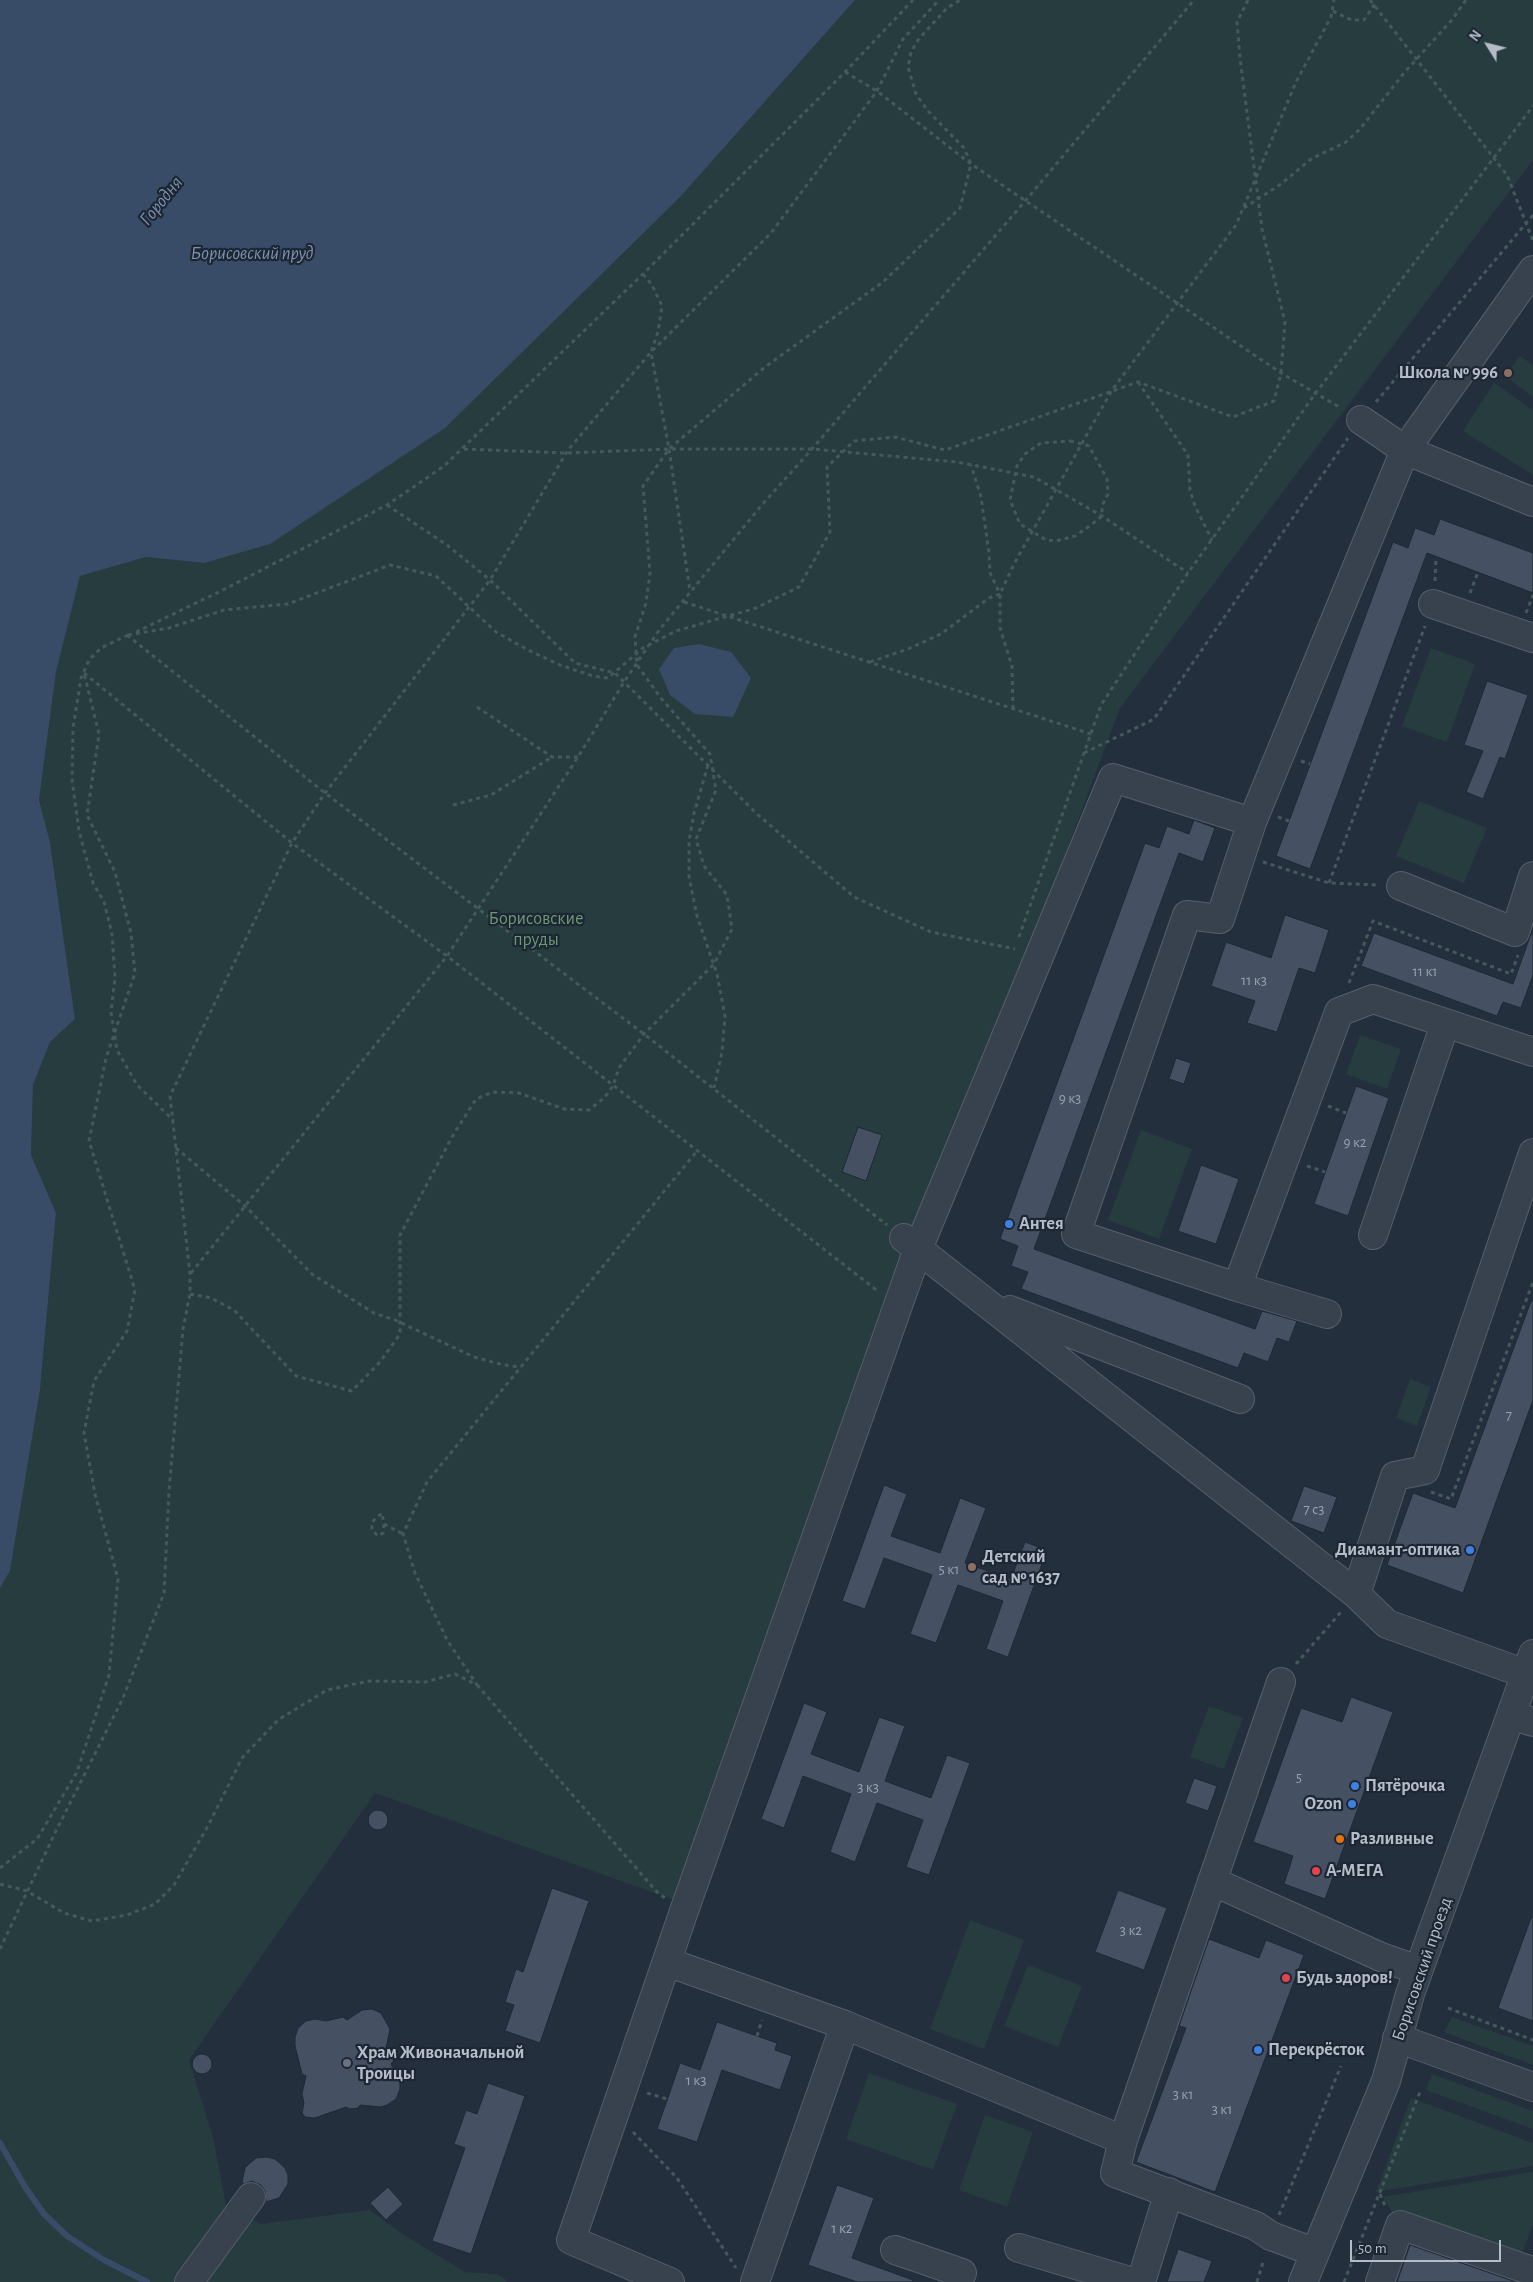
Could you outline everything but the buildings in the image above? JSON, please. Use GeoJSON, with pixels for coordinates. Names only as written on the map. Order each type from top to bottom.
{"type":"FeatureCollection","features":[{"type":"Feature","properties":{"kind":"street"},"geometry":{"type":"LineString","coordinates":[[1327,1314],[1237,1287],[1076,1234],[1187,915],[1220,919],[1252,822],[1405,450],[1533,270]]}},
{"type":"Feature","properties":{"kind":"street"},"geometry":{"type":"LineString","coordinates":[[1361,420],[1405,450],[1533,502]]}},
{"type":"Feature","properties":{"kind":"street"},"geometry":{"type":"LineString","coordinates":[[1433,604],[1533,638]]}},
{"type":"Feature","properties":{"kind":"street"},"geometry":{"type":"LineString","coordinates":[[670,2282],[571,2240],[910,1243],[1113,778],[1252,822]]}},
{"type":"Feature","properties":{"kind":"street"},"geometry":{"type":"LineString","coordinates":[[1401,886],[1515,932],[1533,876]]}},
{"type":"Feature","properties":{"kind":"street"},"geometry":{"type":"LineString","coordinates":[[1237,1287],[1338,1012],[1373,999],[1533,1052]]}},
{"type":"Feature","properties":{"kind":"street"},"geometry":{"type":"LineString","coordinates":[[1372,1234],[1445,1024]]}},
{"type":"Feature","properties":{"kind":"street"},"geometry":{"type":"LineString","coordinates":[[1356,1594],[1395,1476],[1425,1470],[1533,1153]]}},
{"type":"Feature","properties":{"kind":"street"},"geometry":{"type":"LineString","coordinates":[[910,1243],[1356,1594],[1387,1624],[1529,1664]]}},
{"type":"Feature","properties":{"kind":"street"},"geometry":{"type":"LineString","coordinates":[[983,1300],[1240,1399]]}},
{"type":"Feature","properties":{"kind":"street","name":"Борисовский проезд"},"geometry":{"type":"LineString","coordinates":[[1303,2282],[1386,2081],[1418,1970],[1522,1719],[1529,1664]]}},
{"type":"Feature","properties":{"kind":"street"},"geometry":{"type":"LineString","coordinates":[[1281,1682],[1123,2140],[1115,2173],[1256,2226],[1271,2236],[1314,2252]]}},
{"type":"Feature","properties":{"kind":"street"},"geometry":{"type":"LineString","coordinates":[[1212,1881],[1381,1957],[1418,1970]]}},
{"type":"Feature","properties":{"kind":"street"},"geometry":{"type":"LineString","coordinates":[[667,1962],[844,2025],[1123,2140]]}},
{"type":"Feature","properties":{"kind":"street"},"geometry":{"type":"LineString","coordinates":[[748,2278],[844,2025]]}},
{"type":"Feature","properties":{"kind":"street"},"geometry":{"type":"LineString","coordinates":[[1398,2038],[1533,2087]]}},
{"type":"Feature","properties":{"kind":"street"},"geometry":{"type":"LineString","coordinates":[[1141,2282],[1169,2192]]}},
{"type":"Feature","properties":{"kind":"street"},"geometry":{"type":"LineString","coordinates":[[190,2282],[246,2202]]}},
{"type":"Feature","properties":{"kind":"street"},"geometry":{"type":"LineString","coordinates":[[1380,2282],[1400,2225],[1529,2270]]}},
{"type":"Feature","properties":{"kind":"street"},"geometry":{"type":"LineString","coordinates":[[1019,2248],[1133,2282]]}},
{"type":"Feature","properties":{"kind":"street"},"geometry":{"type":"LineString","coordinates":[[895,2250],[962,2273],[958,2282]]}},
{"type":"Feature","properties":{"kind":"path"},"geometry":{"type":"LineString","coordinates":[[173,1121],[137,1085],[117,1050],[111,1012],[115,978],[112,934],[104,902],[93,883],[79,831],[72,780],[72,728],[84,673],[89,660],[101,648],[165,620],[387,504],[444,466],[643,274],[845,72],[913,0]]}},
{"type":"Feature","properties":{"kind":"path"},"geometry":{"type":"LineString","coordinates":[[0,1949],[123,1698],[164,1593],[169,1491],[183,1329],[190,1294],[190,1274],[170,1096],[292,843],[325,793],[490,580],[566,453],[651,352],[771,234],[877,91],[903,39],[939,0]]}},
{"type":"Feature","properties":{"kind":"path"},"geometry":{"type":"LineString","coordinates":[[190,1294],[211,1298],[234,1310],[296,1376],[352,1391],[380,1362],[400,1334],[400,1235],[452,1137],[476,1099],[493,1092],[519,1093],[564,1109],[588,1110],[604,1098],[613,1086],[619,1068],[644,1034],[714,964],[732,929],[727,895],[704,866],[696,839],[716,790],[710,754],[660,697],[637,665],[635,638],[646,603],[650,573],[643,486],[669,449],[765,367],[883,282],[960,208],[971,164],[964,148],[928,111],[916,94],[908,67],[911,52],[918,40],[947,8],[960,0]]}},
{"type":"Feature","properties":{"kind":"path"},"geometry":{"type":"LineString","coordinates":[[190,1274],[447,956],[578,758],[624,682],[649,645],[690,592],[761,506],[1026,200],[1194,0]]}},
{"type":"Feature","properties":{"kind":"path"},"geometry":{"type":"LineString","coordinates":[[127,635],[169,628],[224,610],[288,604],[390,565],[436,576],[496,632],[560,665],[593,676],[608,678],[649,645],[676,630],[756,608],[799,587],[830,532],[828,468],[854,441],[895,436],[945,450],[1138,382],[1233,417],[1274,401],[1280,373],[1285,322],[1262,229],[1237,22],[1248,0]]}},
{"type":"Feature","properties":{"kind":"path"},"geometry":{"type":"LineString","coordinates":[[1013,709],[1012,666],[1000,628],[1000,594],[1014,564],[1112,390],[1236,224],[1296,82],[1332,17],[1334,0]]}},
{"type":"Feature","properties":{"kind":"path"},"geometry":{"type":"LineString","coordinates":[[1370,0],[1507,175],[1533,240]]}},
{"type":"Feature","properties":{"kind":"path"},"geometry":{"type":"LineString","coordinates":[[1333,11],[1351,20],[1364,20],[1374,5],[1375,0]]}},
{"type":"Feature","properties":{"kind":"path"},"geometry":{"type":"LineString","coordinates":[[1244,208],[1281,184],[1311,159],[1346,142],[1360,129],[1466,0]]}},
{"type":"Feature","properties":{"kind":"path"},"geometry":{"type":"LineString","coordinates":[[845,72],[877,91],[971,164],[1280,373],[1361,420]]}},
{"type":"Feature","properties":{"kind":"path"},"geometry":{"type":"LineString","coordinates":[[1012,958],[1101,705],[1188,573],[1315,394],[1533,106]]}},
{"type":"Feature","properties":{"kind":"path"},"geometry":{"type":"LineString","coordinates":[[1084,753],[1154,719],[1361,420],[1533,215]]}},
{"type":"Feature","properties":{"kind":"path"},"geometry":{"type":"LineString","coordinates":[[643,274],[652,285],[662,306],[658,332],[651,352],[669,449],[690,592]]}},
{"type":"Feature","properties":{"kind":"path"},"geometry":{"type":"LineString","coordinates":[[1138,382],[1188,455],[1190,490],[1195,506],[1212,540]]}},
{"type":"Feature","properties":{"kind":"path"},"geometry":{"type":"LineString","coordinates":[[1070,441],[1089,446],[1107,479],[1108,494],[1102,506],[1102,516],[1075,536],[1056,541],[1046,540],[1032,533],[1020,524],[1010,500],[1017,466],[1026,454],[1041,443],[1070,441]]}},
{"type":"Feature","properties":{"kind":"path"},"geometry":{"type":"LineString","coordinates":[[463,448],[566,453],[669,449],[812,449],[972,465],[1034,478],[1102,516],[1188,573]]}},
{"type":"Feature","properties":{"kind":"path"},"geometry":{"type":"LineString","coordinates":[[972,465],[980,498],[989,553],[990,573],[1000,594]]}},
{"type":"Feature","properties":{"kind":"path"},"geometry":{"type":"LineString","coordinates":[[387,504],[447,545],[490,580],[575,663],[615,673],[757,814],[854,897],[931,932],[1015,949]]}},
{"type":"Feature","properties":{"kind":"path"},"geometry":{"type":"LineString","coordinates":[[870,662],[908,649],[941,634],[989,598],[1000,594]]}},
{"type":"Feature","properties":{"kind":"path"},"geometry":{"type":"LineString","coordinates":[[684,602],[1090,734]]}},
{"type":"Feature","properties":{"kind":"path"},"geometry":{"type":"LineString","coordinates":[[1330,883],[1433,604]]}},
{"type":"Feature","properties":{"kind":"path"},"geometry":{"type":"LineString","coordinates":[[127,635],[325,793],[644,1034],[910,1243]]}},
{"type":"Feature","properties":{"kind":"path"},"geometry":{"type":"LineString","coordinates":[[84,673],[292,843],[447,956],[881,1294],[884,1286]]}},
{"type":"Feature","properties":{"kind":"path"},"geometry":{"type":"LineString","coordinates":[[0,1868],[37,1838],[77,1772],[110,1675],[118,1579],[95,1494],[84,1433],[94,1381],[127,1331],[135,1290],[89,1141],[106,1058],[135,972],[130,933],[115,872],[87,815],[99,734],[84,673]]}},
{"type":"Feature","properties":{"kind":"path"},"geometry":{"type":"LineString","coordinates":[[477,707],[552,757],[578,758]]}},
{"type":"Feature","properties":{"kind":"path"},"geometry":{"type":"LineString","coordinates":[[453,805],[491,795],[552,757]]}},
{"type":"Feature","properties":{"kind":"path"},"geometry":{"type":"LineString","coordinates":[[708,765],[690,832],[689,877],[697,916],[714,964],[726,1016],[722,1052],[714,1088]]}},
{"type":"Feature","properties":{"kind":"path"},"geometry":{"type":"LineString","coordinates":[[1241,855],[1330,883],[1401,886]]}},
{"type":"Feature","properties":{"kind":"path"},"geometry":{"type":"LineString","coordinates":[[1338,1012],[1373,921],[1511,974],[1520,948]]}},
{"type":"Feature","properties":{"kind":"path"},"geometry":{"type":"LineString","coordinates":[[176,1148],[245,1206],[313,1275],[374,1313],[400,1322],[474,1357],[504,1366],[521,1367]]}},
{"type":"Feature","properties":{"kind":"path"},"geometry":{"type":"LineString","coordinates":[[684,1911],[657,1892],[477,1685],[443,1632],[415,1573],[403,1534],[427,1482],[697,1151]]}},
{"type":"Feature","properties":{"kind":"path"},"geometry":{"type":"LineString","coordinates":[[382,1514],[384,1524],[383,1533],[378,1536],[372,1530],[372,1522],[382,1514]]}},
{"type":"Feature","properties":{"kind":"path"},"geometry":{"type":"LineString","coordinates":[[384,1524],[403,1534]]}},
{"type":"Feature","properties":{"kind":"path"},"geometry":{"type":"LineString","coordinates":[[1281,1682],[1356,1594]]}},
{"type":"Feature","properties":{"kind":"path"},"geometry":{"type":"LineString","coordinates":[[0,1884],[28,1892],[64,1912],[92,1921],[127,1915],[155,1904],[174,1884],[209,1824],[242,1758],[278,1720],[326,1690],[369,1681],[425,1682],[455,1674],[477,1685]]}},
{"type":"Feature","properties":{"kind":"path"},"geometry":{"type":"LineString","coordinates":[[1448,2008],[1533,2040]]}},
{"type":"Feature","properties":{"kind":"path"},"geometry":{"type":"LineString","coordinates":[[1256,2282],[1271,2236],[1341,2066]]}},
{"type":"Feature","properties":{"kind":"path"},"geometry":{"type":"LineString","coordinates":[[1344,2282],[1420,2092]]}},
{"type":"Feature","properties":{"kind":"path"},"geometry":{"type":"LineString","coordinates":[[615,2113],[677,2178],[748,2278]]}},
{"type":"Feature","properties":{"kind":"green space","name":"Борисовские пруды"},"geometry":{"type":"Polygon","coordinates":[[[855,0],[1533,0],[1533,160],[1120,708],[674,1900],[375,1793],[189,2060],[213,2137],[226,2205],[261,2224],[370,2210],[401,2233],[465,2272],[496,2274],[507,2280],[506,2282],[0,2282],[0,1588],[10,1571],[40,1390],[56,1213],[31,1155],[33,1085],[50,1042],[75,1019],[50,842],[39,800],[56,672],[80,576],[146,557],[204,563],[681,196],[855,0]]]}},
{"type":"Feature","properties":{"kind":"green space"},"geometry":{"type":"Polygon","coordinates":[[[1520,356],[1533,365],[1533,397],[1505,376],[1520,356]]]}},
{"type":"Feature","properties":{"kind":"green space"},"geometry":{"type":"Polygon","coordinates":[[[1494,383],[1533,410],[1533,475],[1463,431],[1494,383]]]}},
{"type":"Feature","properties":{"kind":"green space"},"geometry":{"type":"Polygon","coordinates":[[[1431,648],[1475,664],[1447,742],[1402,726],[1431,648]]]}},
{"type":"Feature","properties":{"kind":"green space"},"geometry":{"type":"Polygon","coordinates":[[[1419,801],[1487,828],[1464,883],[1396,856],[1419,801]]]}},
{"type":"Feature","properties":{"kind":"green space"},"geometry":{"type":"Polygon","coordinates":[[[1360,1035],[1401,1049],[1387,1089],[1346,1074],[1360,1035]]]}},
{"type":"Feature","properties":{"kind":"green space"},"geometry":{"type":"Polygon","coordinates":[[[1141,1130],[1192,1149],[1159,1239],[1108,1220],[1141,1130]]]}},
{"type":"Feature","properties":{"kind":"green space"},"geometry":{"type":"Polygon","coordinates":[[[1410,1379],[1431,1387],[1417,1426],[1396,1418],[1410,1379]]]}},
{"type":"Feature","properties":{"kind":"green space"},"geometry":{"type":"Polygon","coordinates":[[[1209,1706],[1243,1718],[1224,1769],[1190,1757],[1209,1706]]]}},
{"type":"Feature","properties":{"kind":"green space"},"geometry":{"type":"Polygon","coordinates":[[[970,1920],[1024,1940],[984,2049],[930,2029],[970,1920]]]}},
{"type":"Feature","properties":{"kind":"green space"},"geometry":{"type":"Polygon","coordinates":[[[1028,1965],[1082,1986],[1058,2047],[1004,2026],[1028,1965]]]}},
{"type":"Feature","properties":{"kind":"green space"},"geometry":{"type":"Polygon","coordinates":[[[1452,2017],[1533,2046],[1533,2065],[1444,2032],[1452,2017]]]}},
{"type":"Feature","properties":{"kind":"green space"},"geometry":{"type":"Polygon","coordinates":[[[869,2073],[957,2104],[933,2170],[846,2139],[869,2073]]]}},
{"type":"Feature","properties":{"kind":"green space"},"geometry":{"type":"Polygon","coordinates":[[[1432,2074],[1533,2111],[1533,2129],[1426,2090],[1432,2074]]]}},
{"type":"Feature","properties":{"kind":"green space"},"geometry":{"type":"Polygon","coordinates":[[[1411,2098],[1533,2143],[1533,2166],[1376,2192],[1411,2098]]]}},
{"type":"Feature","properties":{"kind":"green space"},"geometry":{"type":"Polygon","coordinates":[[[985,2115],[1033,2132],[1007,2207],[959,2190],[985,2115]]]}},
{"type":"Feature","properties":{"kind":"green space"},"geometry":{"type":"Polygon","coordinates":[[[1533,2172],[1533,2224],[1521,2256],[1392,2212],[1383,2197],[1533,2172]]]}},
{"type":"Feature","properties":{"kind":"water","name":"Борисовский пруд"},"geometry":{"type":"Polygon","coordinates":[[[0,0],[855,0],[681,196],[445,428],[270,544],[204,563],[146,557],[80,576],[56,672],[39,800],[50,842],[75,1019],[50,1042],[33,1085],[31,1155],[56,1213],[40,1390],[10,1571],[0,1588],[0,0]]]}},
{"type":"Feature","properties":{"kind":"water"},"geometry":{"type":"Polygon","coordinates":[[[699,644],[731,652],[751,678],[733,717],[695,714],[670,695],[659,669],[674,648],[699,644]]]}},
{"type":"Feature","properties":{"kind":"waterway"},"geometry":{"type":"LineString","coordinates":[[0,2143],[25,2187],[44,2214],[67,2236],[104,2260],[147,2282]]}},
{"type":"Feature","properties":{"kind":"place","name":"Школа № 996"},"geometry":{"type":"Point","coordinates":[1508,373]}},
{"type":"Feature","properties":{"kind":"place","name":"Антея"},"geometry":{"type":"Point","coordinates":[1009,1224]}},
{"type":"Feature","properties":{"kind":"place","name":"Диамант-оптика"},"geometry":{"type":"Point","coordinates":[1470,1550]}},
{"type":"Feature","properties":{"kind":"place","name":"Детский сад № 1637"},"geometry":{"type":"Point","coordinates":[972,1567]}},
{"type":"Feature","properties":{"kind":"place","name":"Пятёрочка"},"geometry":{"type":"Point","coordinates":[1355,1786]}},
{"type":"Feature","properties":{"kind":"place","name":"Ozon"},"geometry":{"type":"Point","coordinates":[1352,1804]}},
{"type":"Feature","properties":{"kind":"place","name":"Разливные"},"geometry":{"type":"Point","coordinates":[1340,1839]}},
{"type":"Feature","properties":{"kind":"place","name":"А-МЕГА"},"geometry":{"type":"Point","coordinates":[1316,1871]}},
{"type":"Feature","properties":{"kind":"place","name":"Будь здоров!"},"geometry":{"type":"Point","coordinates":[1286,1978]}},
{"type":"Feature","properties":{"kind":"place","name":"Перекрёсток"},"geometry":{"type":"Point","coordinates":[1258,2050]}},
{"type":"Feature","properties":{"kind":"place","name":"Храм Живоначальной Троицы"},"geometry":{"type":"Point","coordinates":[347,2063]}},
{"type":"Feature","properties":{"kind":"water label","name":"Городня"},"geometry":{"type":"Point","coordinates":[161,201]}}]}
